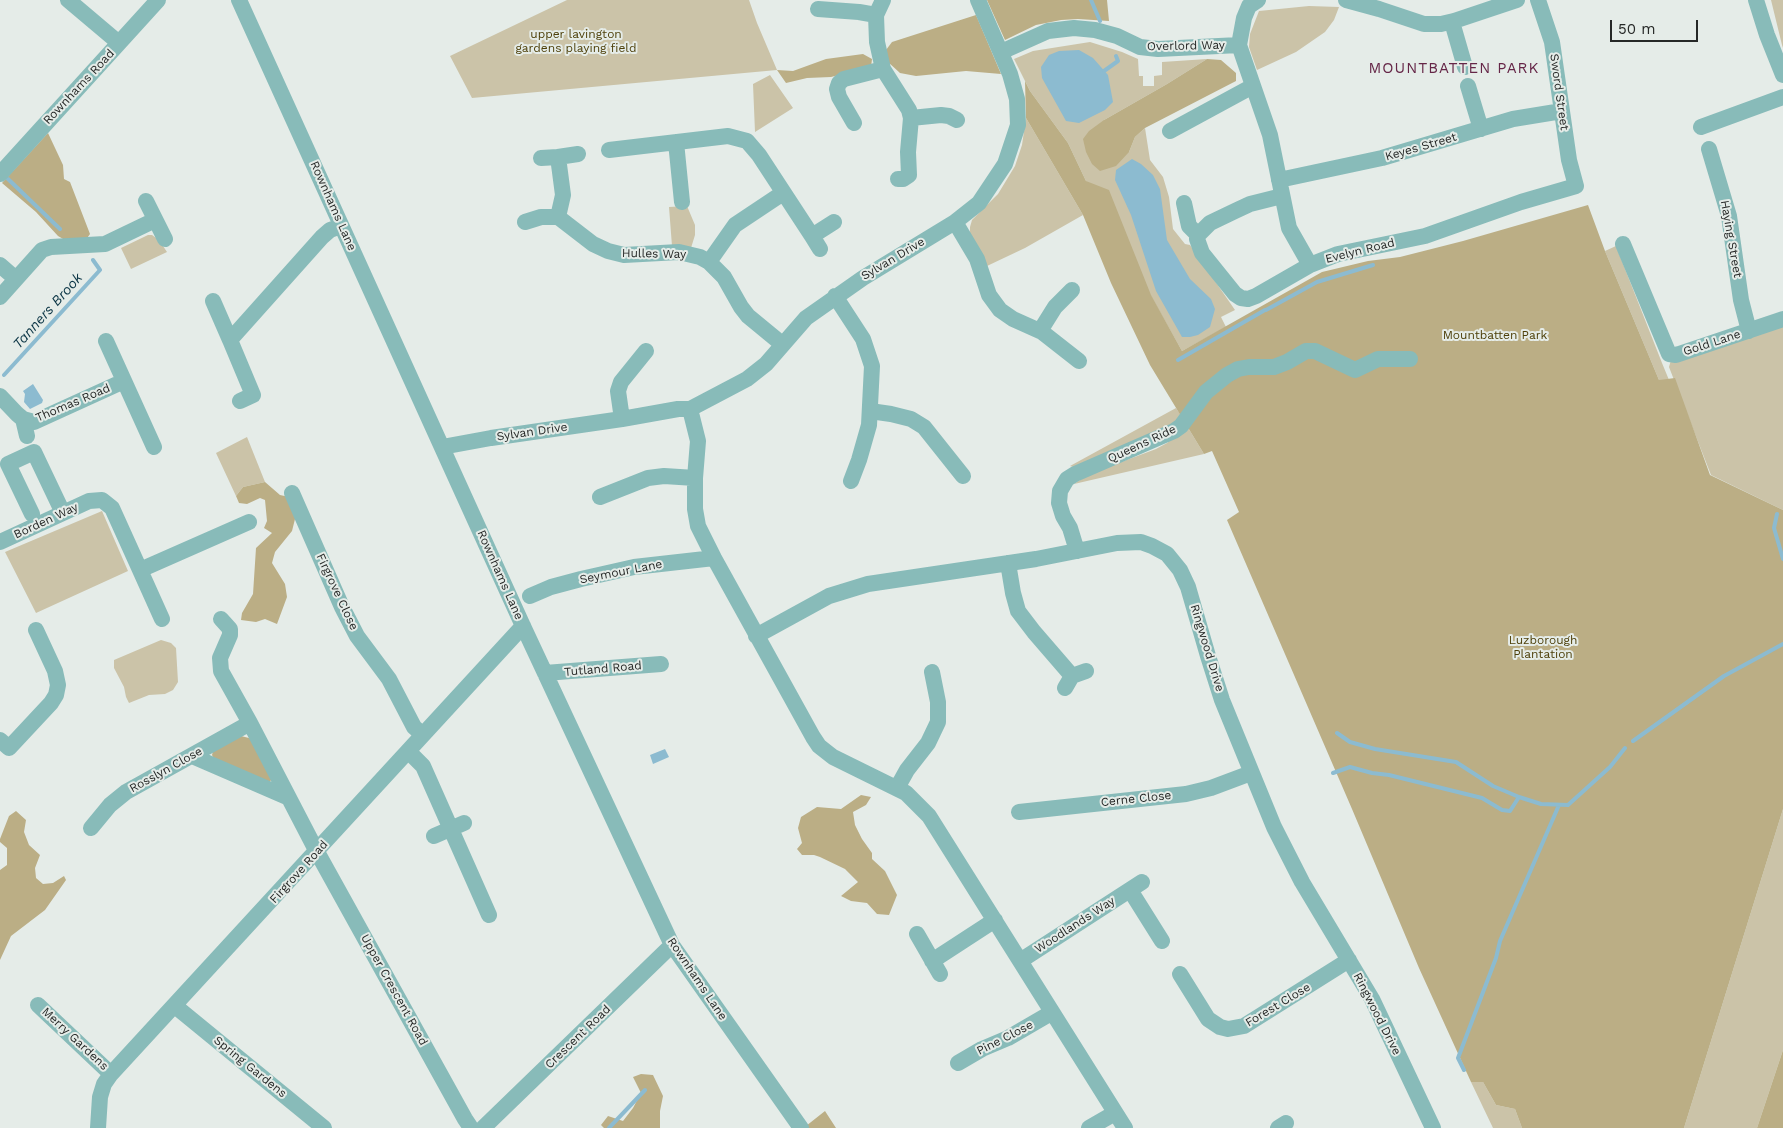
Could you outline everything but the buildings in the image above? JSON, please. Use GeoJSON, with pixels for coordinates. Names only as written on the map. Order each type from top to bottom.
{"type":"FeatureCollection","features":[{"type":"Feature","properties":{"kind":"street"},"geometry":{"type":"LineString","coordinates":[[68,0],[119,43]]}},
{"type":"Feature","properties":{"kind":"street","name":"Rownhams Road"},"geometry":{"type":"LineString","coordinates":[[0,174],[158,0]]}},
{"type":"Feature","properties":{"kind":"street","name":"Rownhams Lane"},"geometry":{"type":"LineString","coordinates":[[239,0],[523,626],[672,945],[800,1128]]}},
{"type":"Feature","properties":{"kind":"street","name":"Sylvan Drive"},"geometry":{"type":"LineString","coordinates":[[442,447],[678,409],[690,409],[746,380],[766,364],[806,318],[835,296],[955,222],[979,203],[1005,164],[1018,124],[1017,99],[1010,74],[978,0]]}},
{"type":"Feature","properties":{"kind":"street","name":"Overlord Way"},"geometry":{"type":"LineString","coordinates":[[1001,52],[1048,31],[1074,28],[1095,30],[1117,36],[1140,47],[1158,49],[1239,45],[1244,18],[1249,6],[1258,0]]}},
{"type":"Feature","properties":{"kind":"street"},"geometry":{"type":"LineString","coordinates":[[1346,0],[1379,8],[1424,24],[1452,22],[1517,0]]}},
{"type":"Feature","properties":{"kind":"street","name":"Sword Street"},"geometry":{"type":"LineString","coordinates":[[1538,0],[1552,42],[1569,160],[1576,186]]}},
{"type":"Feature","properties":{"kind":"street"},"geometry":{"type":"LineString","coordinates":[[1756,0],[1767,35],[1783,75]]}},
{"type":"Feature","properties":{"kind":"street"},"geometry":{"type":"LineString","coordinates":[[818,9],[859,12],[880,7],[877,42],[883,69],[910,110],[911,118],[908,175],[903,179],[898,179]]}},
{"type":"Feature","properties":{"kind":"street"},"geometry":{"type":"LineString","coordinates":[[1452,22],[1465,67]]}},
{"type":"Feature","properties":{"kind":"street","name":"Evelyn Road"},"geometry":{"type":"LineString","coordinates":[[1239,45],[1270,135],[1289,228],[1310,265],[1338,254],[1425,236],[1521,202],[1576,186]]}},
{"type":"Feature","properties":{"kind":"street"},"geometry":{"type":"LineString","coordinates":[[854,122],[839,97],[837,89],[840,83],[844,79],[883,69]]}},
{"type":"Feature","properties":{"kind":"street"},"geometry":{"type":"LineString","coordinates":[[1170,132],[1219,103],[1253,86]]}},
{"type":"Feature","properties":{"kind":"street"},"geometry":{"type":"LineString","coordinates":[[1468,86],[1481,129]]}},
{"type":"Feature","properties":{"kind":"street"},"geometry":{"type":"LineString","coordinates":[[1701,128],[1783,97]]}},
{"type":"Feature","properties":{"kind":"street","name":"Keyes Street"},"geometry":{"type":"LineString","coordinates":[[1198,235],[1210,223],[1280,188],[1513,119],[1562,111]]}},
{"type":"Feature","properties":{"kind":"street"},"geometry":{"type":"LineString","coordinates":[[911,118],[941,115],[957,120]]}},
{"type":"Feature","properties":{"kind":"street"},"geometry":{"type":"LineString","coordinates":[[609,150],[728,136],[746,141],[758,155],[816,242],[834,222]]}},
{"type":"Feature","properties":{"kind":"street"},"geometry":{"type":"LineString","coordinates":[[676,142],[682,202]]}},
{"type":"Feature","properties":{"kind":"street","name":"Haying Street"},"geometry":{"type":"LineString","coordinates":[[1709,149],[1729,216],[1741,300],[1749,331]]}},
{"type":"Feature","properties":{"kind":"street"},"geometry":{"type":"LineString","coordinates":[[541,158],[578,154]]}},
{"type":"Feature","properties":{"kind":"street"},"geometry":{"type":"LineString","coordinates":[[525,222],[541,217],[558,217],[564,195],[558,156]]}},
{"type":"Feature","properties":{"kind":"street"},"geometry":{"type":"LineString","coordinates":[[709,262],[735,225],[783,192]]}},
{"type":"Feature","properties":{"kind":"street"},"geometry":{"type":"LineString","coordinates":[[146,201],[165,239]]}},
{"type":"Feature","properties":{"kind":"street"},"geometry":{"type":"LineString","coordinates":[[1184,203],[1189,226],[1198,235],[1197,239],[1202,253],[1235,294],[1241,298],[1248,299],[1256,296],[1310,265]]}},
{"type":"Feature","properties":{"kind":"street","name":"Hulles Way"},"geometry":{"type":"LineString","coordinates":[[558,217],[593,244],[608,251],[624,255],[679,252],[700,257],[709,262],[724,277],[748,316],[782,344]]}},
{"type":"Feature","properties":{"kind":"street"},"geometry":{"type":"LineString","coordinates":[[0,297],[42,250],[51,247],[105,244],[155,220]]}},
{"type":"Feature","properties":{"kind":"street"},"geometry":{"type":"LineString","coordinates":[[955,222],[977,259],[989,295],[1000,310],[1013,319],[1040,331],[1079,361]]}},
{"type":"Feature","properties":{"kind":"street"},"geometry":{"type":"LineString","coordinates":[[230,340],[322,237],[330,230],[341,226]]}},
{"type":"Feature","properties":{"kind":"street","name":"Gold Lane"},"geometry":{"type":"LineString","coordinates":[[1623,244],[1669,354],[1676,355],[1783,320]]}},
{"type":"Feature","properties":{"kind":"street"},"geometry":{"type":"LineString","coordinates":[[0,265],[16,279]]}},
{"type":"Feature","properties":{"kind":"street"},"geometry":{"type":"LineString","coordinates":[[1040,331],[1055,307],[1072,290]]}},
{"type":"Feature","properties":{"kind":"street"},"geometry":{"type":"LineString","coordinates":[[835,296],[863,340],[872,366],[869,425],[866,440],[851,481]]}},
{"type":"Feature","properties":{"kind":"street"},"geometry":{"type":"LineString","coordinates":[[213,301],[253,395],[240,401]]}},
{"type":"Feature","properties":{"kind":"street","name":"Thomas Road"},"geometry":{"type":"LineString","coordinates":[[106,341],[154,447]]}},
{"type":"Feature","properties":{"kind":"street"},"geometry":{"type":"LineString","coordinates":[[622,419],[618,391],[622,382],[646,351]]}},
{"type":"Feature","properties":{"kind":"street","name":"Queens Ride"},"geometry":{"type":"LineString","coordinates":[[1076,551],[1070,528],[1063,516],[1059,503],[1060,491],[1067,479],[1174,432],[1181,426],[1206,392],[1227,375],[1248,367],[1274,367],[1306,351],[1315,351],[1355,370],[1378,359],[1410,359]]}},
{"type":"Feature","properties":{"kind":"street","name":"Thomas Road"},"geometry":{"type":"LineString","coordinates":[[0,396],[23,419],[34,422],[124,381]]}},
{"type":"Feature","properties":{"kind":"street"},"geometry":{"type":"LineString","coordinates":[[690,409],[698,441],[695,478],[695,508],[698,526],[756,636],[819,746],[843,763],[897,788],[915,800],[929,816],[1124,1128]]}},
{"type":"Feature","properties":{"kind":"street"},"geometry":{"type":"LineString","coordinates":[[870,411],[911,419],[924,427],[942,460],[963,476]]}},
{"type":"Feature","properties":{"kind":"street"},"geometry":{"type":"LineString","coordinates":[[23,419],[27,436]]}},
{"type":"Feature","properties":{"kind":"street"},"geometry":{"type":"LineString","coordinates":[[32,514],[8,464],[34,452],[63,513]]}},
{"type":"Feature","properties":{"kind":"street"},"geometry":{"type":"LineString","coordinates":[[600,497],[648,478],[664,476],[695,478]]}},
{"type":"Feature","properties":{"kind":"street","name":"Firgrove Close"},"geometry":{"type":"LineString","coordinates":[[292,493],[357,636],[389,679],[414,728],[423,736]]}},
{"type":"Feature","properties":{"kind":"street","name":"Borden Way"},"geometry":{"type":"LineString","coordinates":[[0,542],[90,501],[102,500],[112,508],[162,618]]}},
{"type":"Feature","properties":{"kind":"street"},"geometry":{"type":"LineString","coordinates":[[140,570],[249,522]]}},
{"type":"Feature","properties":{"kind":"street","name":"Ringwood Drive"},"geometry":{"type":"LineString","coordinates":[[756,636],[819,601],[847,590],[889,580],[1008,563],[1118,543],[1141,542],[1160,550],[1174,561],[1188,587],[1215,677],[1251,773],[1291,862],[1385,1024],[1433,1128]]}},
{"type":"Feature","properties":{"kind":"street","name":"Seymour Lane"},"geometry":{"type":"LineString","coordinates":[[530,596],[558,585],[634,567],[714,558]]}},
{"type":"Feature","properties":{"kind":"street"},"geometry":{"type":"LineString","coordinates":[[1008,563],[1018,611],[1074,678]]}},
{"type":"Feature","properties":{"kind":"street"},"geometry":{"type":"LineString","coordinates":[[221,619],[230,629],[230,635],[220,658],[222,672],[317,852]]}},
{"type":"Feature","properties":{"kind":"street","name":"Firgrove Road"},"geometry":{"type":"LineString","coordinates":[[98,1128],[100,1097],[104,1084],[111,1074],[523,626]]}},
{"type":"Feature","properties":{"kind":"street"},"geometry":{"type":"LineString","coordinates":[[3,748],[51,703],[56,695],[58,685],[55,671],[36,630]]}},
{"type":"Feature","properties":{"kind":"street","name":"Tutland Road"},"geometry":{"type":"LineString","coordinates":[[545,673],[661,664]]}},
{"type":"Feature","properties":{"kind":"street"},"geometry":{"type":"LineString","coordinates":[[897,788],[907,770],[928,743],[938,722],[938,702],[932,672]]}},
{"type":"Feature","properties":{"kind":"street","name":"Rosslyn Close"},"geometry":{"type":"LineString","coordinates":[[91,828],[110,805],[126,792],[250,723]]}},
{"type":"Feature","properties":{"kind":"street"},"geometry":{"type":"LineString","coordinates":[[409,752],[423,766],[457,826],[488,893],[488,915]]}},
{"type":"Feature","properties":{"kind":"street"},"geometry":{"type":"LineString","coordinates":[[192,756],[289,798]]}},
{"type":"Feature","properties":{"kind":"street","name":"Cerne Close"},"geometry":{"type":"LineString","coordinates":[[1019,812],[1186,794],[1211,788],[1251,773]]}},
{"type":"Feature","properties":{"kind":"street"},"geometry":{"type":"LineString","coordinates":[[434,836],[457,826]]}},
{"type":"Feature","properties":{"kind":"street","name":"Upper Crescent Road"},"geometry":{"type":"LineString","coordinates":[[317,852],[460,1112],[471,1128]]}},
{"type":"Feature","properties":{"kind":"street","name":"Woodlands Way"},"geometry":{"type":"LineString","coordinates":[[1020,961],[1136,886],[1153,915],[1162,941]]}},
{"type":"Feature","properties":{"kind":"street"},"geometry":{"type":"LineString","coordinates":[[917,934],[936,968],[995,920]]}},
{"type":"Feature","properties":{"kind":"street","name":"Crescent Road"},"geometry":{"type":"LineString","coordinates":[[483,1128],[672,945]]}},
{"type":"Feature","properties":{"kind":"street","name":"Forest Close"},"geometry":{"type":"LineString","coordinates":[[1180,974],[1195,985],[1208,1019],[1228,1029],[1244,1026],[1349,960]]}},
{"type":"Feature","properties":{"kind":"street","name":"Merry Gardens"},"geometry":{"type":"LineString","coordinates":[[38,1005],[111,1074]]}},
{"type":"Feature","properties":{"kind":"street","name":"Spring Gardens"},"geometry":{"type":"LineString","coordinates":[[175,1006],[324,1128]]}},
{"type":"Feature","properties":{"kind":"street","name":"Pine Close"},"geometry":{"type":"LineString","coordinates":[[958,1063],[982,1049],[1008,1038],[1052,1012]]}},
{"type":"Feature","properties":{"kind":"street"},"geometry":{"type":"LineString","coordinates":[[1088,1128],[1115,1112]]}},
{"type":"Feature","properties":{"kind":"green space","name":"upper lavington gardens playing field"},"geometry":{"type":"Polygon","coordinates":[[[567,0],[749,0],[777,70],[472,98],[450,56],[567,0]]]}},
{"type":"Feature","properties":{"kind":"green space"},"geometry":{"type":"Polygon","coordinates":[[[987,0],[1107,0],[1109,21],[1061,20],[1036,25],[1005,40],[987,0]]]}},
{"type":"Feature","properties":{"kind":"green space"},"geometry":{"type":"Polygon","coordinates":[[[1771,0],[1783,0],[1783,48],[1782,45],[1771,0]]]}},
{"type":"Feature","properties":{"kind":"green space"},"geometry":{"type":"Polygon","coordinates":[[[1309,6],[1339,7],[1334,20],[1325,32],[1296,52],[1257,70],[1249,47],[1250,34],[1259,11],[1309,6]]]}},
{"type":"Feature","properties":{"kind":"green space"},"geometry":{"type":"Polygon","coordinates":[[[976,15],[1001,74],[966,71],[916,76],[900,73],[888,62],[886,50],[892,42],[976,15]]]}},
{"type":"Feature","properties":{"kind":"green space"},"geometry":{"type":"Polygon","coordinates":[[[1090,42],[1138,59],[1139,76],[1143,76],[1143,86],[1154,86],[1154,76],[1162,75],[1162,62],[1207,59],[1104,120],[1129,152],[1135,137],[1145,128],[1150,160],[1163,177],[1169,197],[1173,229],[1185,244],[1190,245],[1235,310],[1221,317],[1226,327],[1182,351],[1086,181],[1068,143],[1030,91],[1014,59],[1033,51],[1090,42]]]}},
{"type":"Feature","properties":{"kind":"green space"},"geometry":{"type":"Polygon","coordinates":[[[863,54],[872,59],[871,67],[831,77],[807,78],[786,83],[777,70],[793,71],[826,59],[863,54]]]}},
{"type":"Feature","properties":{"kind":"green space"},"geometry":{"type":"Polygon","coordinates":[[[1207,59],[1221,60],[1236,73],[1236,81],[1145,128],[1135,137],[1129,152],[1116,166],[1100,171],[1092,164],[1086,152],[1083,139],[1089,131],[1104,120],[1207,59]]]}},
{"type":"Feature","properties":{"kind":"green space"},"geometry":{"type":"Polygon","coordinates":[[[770,75],[793,108],[755,132],[753,84],[770,75]]]}},
{"type":"Feature","properties":{"kind":"green space","name":"Luzborough Plantation"},"geometry":{"type":"Polygon","coordinates":[[[1025,81],[1030,91],[1068,143],[1086,181],[1109,190],[1151,295],[1182,351],[1322,272],[1368,261],[1400,257],[1588,205],[1605,251],[1659,380],[1675,378],[1710,475],[1783,510],[1783,809],[1684,1128],[1522,1128],[1515,1109],[1496,1105],[1483,1082],[1471,1082],[1419,968],[1227,520],[1239,512],[1212,451],[1204,454],[1150,365],[1111,283],[1083,215],[1026,118],[1025,81]]]}},
{"type":"Feature","properties":{"kind":"green space"},"geometry":{"type":"Polygon","coordinates":[[[1026,118],[1083,215],[1025,248],[987,266],[970,234],[970,227],[972,220],[998,194],[1015,166],[1022,145],[1026,118]]]}},
{"type":"Feature","properties":{"kind":"green space"},"geometry":{"type":"Polygon","coordinates":[[[48,133],[63,165],[64,179],[70,182],[90,234],[85,241],[70,243],[58,236],[36,212],[2,183],[48,133]]]}},
{"type":"Feature","properties":{"kind":"green space"},"geometry":{"type":"Polygon","coordinates":[[[687,206],[695,225],[695,235],[691,248],[672,246],[669,207],[687,206]]]}},
{"type":"Feature","properties":{"kind":"green space"},"geometry":{"type":"Polygon","coordinates":[[[148,235],[152,235],[159,240],[167,252],[131,269],[121,248],[148,235]]]}},
{"type":"Feature","properties":{"kind":"green space"},"geometry":{"type":"Polygon","coordinates":[[[1616,246],[1669,380],[1659,380],[1605,251],[1616,246]]]}},
{"type":"Feature","properties":{"kind":"green space"},"geometry":{"type":"Polygon","coordinates":[[[1783,323],[1783,510],[1711,475],[1669,367],[1671,360],[1783,323]]]}},
{"type":"Feature","properties":{"kind":"green space"},"geometry":{"type":"Polygon","coordinates":[[[1176,408],[1182,417],[1166,429],[1076,468],[1070,466],[1176,408]]]}},
{"type":"Feature","properties":{"kind":"green space"},"geometry":{"type":"Polygon","coordinates":[[[1187,426],[1204,454],[1074,484],[1089,474],[1156,449],[1167,443],[1187,426]]]}},
{"type":"Feature","properties":{"kind":"green space"},"geometry":{"type":"Polygon","coordinates":[[[247,437],[265,482],[243,487],[236,496],[216,453],[247,437]]]}},
{"type":"Feature","properties":{"kind":"green space"},"geometry":{"type":"Polygon","coordinates":[[[265,482],[280,495],[289,497],[296,515],[292,531],[275,552],[272,563],[285,584],[287,597],[277,624],[265,619],[256,622],[241,620],[242,613],[253,594],[256,548],[272,533],[264,528],[267,521],[265,500],[260,498],[247,504],[239,503],[236,496],[243,487],[265,482]]]}},
{"type":"Feature","properties":{"kind":"green space"},"geometry":{"type":"Polygon","coordinates":[[[102,511],[128,571],[36,613],[5,552],[102,511]]]}},
{"type":"Feature","properties":{"kind":"green space"},"geometry":{"type":"Polygon","coordinates":[[[161,640],[171,643],[176,648],[178,682],[173,690],[165,694],[149,695],[129,703],[124,687],[114,668],[114,660],[161,640]]]}},
{"type":"Feature","properties":{"kind":"green space"},"geometry":{"type":"Polygon","coordinates":[[[241,736],[249,738],[256,745],[272,778],[270,782],[215,761],[212,755],[214,748],[241,736]]]}},
{"type":"Feature","properties":{"kind":"green space"},"geometry":{"type":"Polygon","coordinates":[[[861,795],[871,797],[866,805],[853,812],[855,825],[872,853],[872,859],[885,871],[897,895],[889,915],[877,914],[867,903],[851,901],[841,896],[858,882],[845,869],[814,855],[802,855],[797,849],[802,843],[798,828],[801,817],[817,807],[841,809],[861,795]]]}},
{"type":"Feature","properties":{"kind":"green space"},"geometry":{"type":"Polygon","coordinates":[[[1783,809],[1783,1050],[1757,1128],[1684,1128],[1783,809]]]}},
{"type":"Feature","properties":{"kind":"green space"},"geometry":{"type":"Polygon","coordinates":[[[16,811],[26,820],[24,832],[29,845],[40,855],[35,868],[36,878],[43,884],[53,883],[64,876],[66,880],[45,910],[11,936],[0,960],[0,870],[7,865],[7,848],[0,842],[0,839],[9,816],[16,811]]]}},
{"type":"Feature","properties":{"kind":"green space"},"geometry":{"type":"Polygon","coordinates":[[[1783,1050],[1783,1128],[1757,1128],[1783,1050]]]}},
{"type":"Feature","properties":{"kind":"green space"},"geometry":{"type":"Polygon","coordinates":[[[641,1074],[653,1075],[663,1096],[660,1111],[660,1128],[604,1128],[601,1125],[608,1116],[623,1121],[633,1108],[641,1093],[633,1077],[641,1074]]]}},
{"type":"Feature","properties":{"kind":"green space"},"geometry":{"type":"Polygon","coordinates":[[[1471,1082],[1483,1082],[1496,1105],[1515,1109],[1522,1128],[1493,1128],[1471,1082]]]}},
{"type":"Feature","properties":{"kind":"green space"},"geometry":{"type":"Polygon","coordinates":[[[825,1111],[836,1128],[805,1128],[806,1126],[825,1111]]]}},
{"type":"Feature","properties":{"kind":"water"},"geometry":{"type":"Polygon","coordinates":[[[1079,50],[1093,58],[1108,75],[1113,102],[1105,110],[1079,123],[1066,121],[1042,78],[1041,67],[1049,55],[1059,51],[1079,50]]]}},
{"type":"Feature","properties":{"kind":"water"},"geometry":{"type":"Polygon","coordinates":[[[1132,159],[1153,175],[1160,189],[1167,240],[1190,279],[1211,299],[1215,309],[1210,327],[1198,335],[1182,337],[1156,291],[1131,215],[1115,180],[1116,170],[1132,159]]]}},
{"type":"Feature","properties":{"kind":"water"},"geometry":{"type":"Polygon","coordinates":[[[33,384],[43,400],[42,403],[30,409],[24,402],[25,394],[23,391],[33,384]]]}},
{"type":"Feature","properties":{"kind":"water"},"geometry":{"type":"Polygon","coordinates":[[[665,749],[669,757],[653,764],[650,755],[665,749]]]}},
{"type":"Feature","properties":{"kind":"waterway"},"geometry":{"type":"LineString","coordinates":[[1091,0],[1100,21]]}},
{"type":"Feature","properties":{"kind":"waterway"},"geometry":{"type":"LineString","coordinates":[[1104,71],[1118,61],[1116,56]]}},
{"type":"Feature","properties":{"kind":"waterway"},"geometry":{"type":"LineString","coordinates":[[8,179],[60,229]]}},
{"type":"Feature","properties":{"kind":"waterway","name":"Tanners Brook"},"geometry":{"type":"LineString","coordinates":[[4,375],[100,270],[93,260]]}},
{"type":"Feature","properties":{"kind":"waterway"},"geometry":{"type":"LineString","coordinates":[[1266,310],[1317,282],[1373,265]]}},
{"type":"Feature","properties":{"kind":"waterway"},"geometry":{"type":"LineString","coordinates":[[1178,360],[1265,310]]}},
{"type":"Feature","properties":{"kind":"waterway"},"geometry":{"type":"LineString","coordinates":[[1777,514],[1774,528],[1783,559]]}},
{"type":"Feature","properties":{"kind":"waterway"},"geometry":{"type":"LineString","coordinates":[[1633,741],[1724,676],[1783,644]]}},
{"type":"Feature","properties":{"kind":"waterway"},"geometry":{"type":"LineString","coordinates":[[1337,733],[1350,742],[1375,749],[1456,762],[1493,786],[1541,804],[1568,805],[1610,767],[1625,748]]}},
{"type":"Feature","properties":{"kind":"waterway"},"geometry":{"type":"LineString","coordinates":[[1333,773],[1350,767],[1389,775],[1482,798],[1502,810],[1510,811],[1519,797]]}},
{"type":"Feature","properties":{"kind":"waterway"},"geometry":{"type":"LineString","coordinates":[[1464,1070],[1458,1058],[1496,958],[1500,941],[1559,805]]}},
{"type":"Feature","properties":{"kind":"waterway"},"geometry":{"type":"LineString","coordinates":[[609,1128],[645,1090]]}},
{"type":"Feature","properties":{"kind":"district","name":"MOUNTBATTEN PARK"},"geometry":{"type":"Point","coordinates":[1454,69]}},
{"type":"Feature","properties":{"kind":"park label","name":"Mountbatten Park"},"geometry":{"type":"Point","coordinates":[1495,335]}}]}
